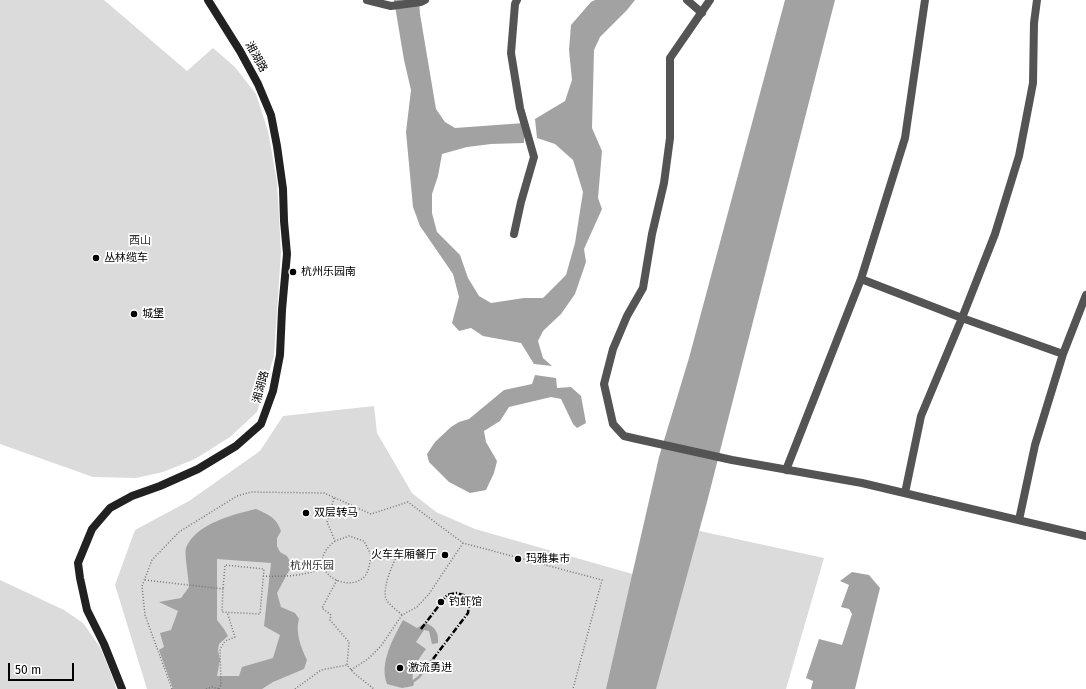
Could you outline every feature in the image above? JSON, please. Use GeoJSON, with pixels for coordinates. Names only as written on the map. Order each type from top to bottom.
{"type":"FeatureCollection","features":[{"type":"Feature","properties":{"kind":"main road","name":"湘湖路"},"geometry":{"type":"LineString","coordinates":[[122,689],[104,644],[87,610],[80,578],[78,563],[92,529],[110,508],[132,496],[160,486],[198,469],[236,446],[261,424],[273,391],[280,355],[287,254],[283,189],[271,115],[258,84],[240,51],[208,0]]}},
{"type":"Feature","properties":{"kind":"street"},"geometry":{"type":"LineString","coordinates":[[367,0],[391,6],[423,1]]}},
{"type":"Feature","properties":{"kind":"street"},"geometry":{"type":"LineString","coordinates":[[687,0],[702,13]]}},
{"type":"Feature","properties":{"kind":"street"},"geometry":{"type":"LineString","coordinates":[[710,0],[670,58],[670,138],[664,183],[652,234],[643,288],[613,349],[604,384],[613,424],[624,436],[662,445],[727,459],[862,483],[1086,536]]}},
{"type":"Feature","properties":{"kind":"street"},"geometry":{"type":"LineString","coordinates":[[786,470],[861,279],[905,138],[925,0]]}},
{"type":"Feature","properties":{"kind":"street"},"geometry":{"type":"LineString","coordinates":[[905,493],[921,416],[995,234],[1019,156],[1033,83],[1034,23],[1037,0]]}},
{"type":"Feature","properties":{"kind":"street"},"geometry":{"type":"LineString","coordinates":[[514,1],[511,53],[520,108],[534,157],[521,202],[514,234]]}},
{"type":"Feature","properties":{"kind":"street"},"geometry":{"type":"LineString","coordinates":[[861,279],[962,318],[1063,354]]}},
{"type":"Feature","properties":{"kind":"street"},"geometry":{"type":"LineString","coordinates":[[1019,520],[1035,445],[1063,354],[1086,295]]}},
{"type":"Feature","properties":{"kind":"path"},"geometry":{"type":"LineString","coordinates":[[172,689],[145,615],[142,586],[152,560],[179,532],[237,496],[251,492],[324,493],[371,514],[408,502],[463,543],[602,580],[573,689]]}},
{"type":"Feature","properties":{"kind":"path"},"geometry":{"type":"LineString","coordinates":[[334,498],[327,522],[335,541]]}},
{"type":"Feature","properties":{"kind":"path"},"geometry":{"type":"LineString","coordinates":[[350,536],[364,541],[371,555],[369,567],[364,577],[354,583],[341,582],[332,577],[323,568],[322,558],[328,546],[335,541],[350,536]]}},
{"type":"Feature","properties":{"kind":"path"},"geometry":{"type":"LineString","coordinates":[[351,670],[368,659],[381,646],[402,615],[416,607],[429,594],[463,543]]}},
{"type":"Feature","properties":{"kind":"path"},"geometry":{"type":"LineString","coordinates":[[371,555],[386,552],[398,553],[384,591],[387,600],[402,615]]}},
{"type":"Feature","properties":{"kind":"path"},"geometry":{"type":"LineString","coordinates":[[225,565],[264,569],[263,576],[260,614],[222,612],[225,565]]}},
{"type":"Feature","properties":{"kind":"path"},"geometry":{"type":"LineString","coordinates":[[263,576],[285,577],[314,572],[323,568]]}},
{"type":"Feature","properties":{"kind":"path"},"geometry":{"type":"LineString","coordinates":[[145,580],[223,589]]}},
{"type":"Feature","properties":{"kind":"path"},"geometry":{"type":"LineString","coordinates":[[337,580],[322,608],[331,615],[330,620],[349,642],[347,665],[374,689]]}},
{"type":"Feature","properties":{"kind":"path"},"geometry":{"type":"LineString","coordinates":[[206,689],[219,689],[221,685],[220,650],[225,641],[235,637],[227,612]]}},
{"type":"Feature","properties":{"kind":"path"},"geometry":{"type":"LineString","coordinates":[[295,689],[321,670],[347,665]]}},
{"type":"Feature","properties":{"kind":"green space","name":"西山"},"geometry":{"type":"Polygon","coordinates":[[[0,0],[104,0],[187,71],[213,48],[235,67],[256,94],[268,131],[277,182],[281,252],[274,356],[257,412],[230,437],[195,459],[163,472],[136,478],[93,477],[0,444],[0,0]]]}},
{"type":"Feature","properties":{"kind":"green space","name":"杭州乐园"},"geometry":{"type":"Polygon","coordinates":[[[374,406],[377,433],[412,493],[436,512],[475,529],[657,581],[672,525],[824,558],[786,689],[147,689],[115,585],[135,530],[189,501],[260,451],[283,416],[374,406]]]}},
{"type":"Feature","properties":{"kind":"green space"},"geometry":{"type":"Polygon","coordinates":[[[0,580],[64,610],[83,623],[100,647],[116,689],[0,689],[0,580]]]}},
{"type":"Feature","properties":{"kind":"shaded area"},"geometry":{"type":"Polygon","coordinates":[[[394,0],[419,0],[436,109],[445,122],[455,128],[524,123],[524,143],[491,144],[467,147],[442,154],[438,176],[432,194],[432,213],[437,232],[460,255],[468,278],[479,296],[491,303],[524,298],[543,298],[566,275],[575,243],[583,192],[573,160],[555,144],[537,138],[535,119],[565,101],[572,80],[569,50],[571,25],[591,2],[595,0],[635,0],[600,37],[594,50],[592,128],[602,151],[598,198],[602,209],[584,249],[586,262],[575,294],[561,314],[543,331],[538,341],[543,358],[552,366],[534,364],[521,343],[483,336],[471,328],[459,331],[452,323],[459,297],[453,274],[420,226],[413,207],[406,132],[411,90],[404,60],[394,0]]]}},
{"type":"Feature","properties":{"kind":"shaded area"},"geometry":{"type":"Polygon","coordinates":[[[785,0],[835,0],[707,502],[656,689],[606,689],[659,457],[689,358],[785,0]]]}},
{"type":"Feature","properties":{"kind":"shaded area"},"geometry":{"type":"Polygon","coordinates":[[[535,375],[556,378],[557,388],[571,387],[581,396],[586,423],[577,428],[573,424],[561,399],[551,397],[509,407],[500,421],[484,431],[486,442],[497,461],[494,473],[486,490],[470,493],[449,482],[429,462],[427,454],[435,442],[451,427],[459,422],[469,419],[504,390],[532,384],[535,375]]]}},
{"type":"Feature","properties":{"kind":"shaded area"},"geometry":{"type":"Polygon","coordinates":[[[256,509],[268,515],[277,522],[281,531],[277,538],[277,546],[280,552],[287,556],[292,565],[277,593],[281,607],[295,613],[299,619],[298,635],[307,660],[304,669],[273,682],[262,689],[173,689],[159,650],[164,647],[160,633],[171,630],[178,611],[159,602],[181,598],[189,587],[186,548],[198,532],[216,521],[256,509]],[[217,559],[217,620],[228,636],[219,644],[218,650],[220,660],[217,676],[239,676],[242,667],[273,658],[280,635],[264,626],[271,563],[217,559]]]}},
{"type":"Feature","properties":{"kind":"shaded area"},"geometry":{"type":"Polygon","coordinates":[[[852,572],[869,575],[880,588],[855,689],[811,689],[813,681],[806,678],[819,639],[842,645],[852,614],[849,609],[841,607],[849,585],[840,581],[852,572]]]}},
{"type":"Feature","properties":{"kind":"shaded area"},"geometry":{"type":"Polygon","coordinates":[[[403,620],[417,628],[425,623],[428,624],[436,630],[438,643],[432,644],[429,631],[424,630],[416,642],[426,649],[414,670],[414,684],[413,686],[402,688],[387,684],[385,668],[388,651],[403,620]]]}},
{"type":"Feature","properties":{"kind":"waterway"},"geometry":{"type":"LineString","coordinates":[[411,683],[419,677],[432,660]]}},
{"type":"Feature","properties":{"kind":"railway"},"geometry":{"type":"LineString","coordinates":[[421,629],[447,595],[457,593],[466,596],[469,603],[468,613],[427,667]]}},
{"type":"Feature","properties":{"kind":"place","name":"丛林缆车"},"geometry":{"type":"Point","coordinates":[96,258]}},
{"type":"Feature","properties":{"kind":"place","name":"杭州乐园南"},"geometry":{"type":"Point","coordinates":[293,272]}},
{"type":"Feature","properties":{"kind":"place","name":"城堡"},"geometry":{"type":"Point","coordinates":[134,314]}},
{"type":"Feature","properties":{"kind":"place","name":"双层转马"},"geometry":{"type":"Point","coordinates":[306,513]}},
{"type":"Feature","properties":{"kind":"place","name":"火车车厢餐厅"},"geometry":{"type":"Point","coordinates":[445,555]}},
{"type":"Feature","properties":{"kind":"place","name":"玛雅集市"},"geometry":{"type":"Point","coordinates":[518,559]}},
{"type":"Feature","properties":{"kind":"place","name":"钓虾馆"},"geometry":{"type":"Point","coordinates":[441,602]}},
{"type":"Feature","properties":{"kind":"place","name":"激流勇进"},"geometry":{"type":"Point","coordinates":[400,668]}}]}
